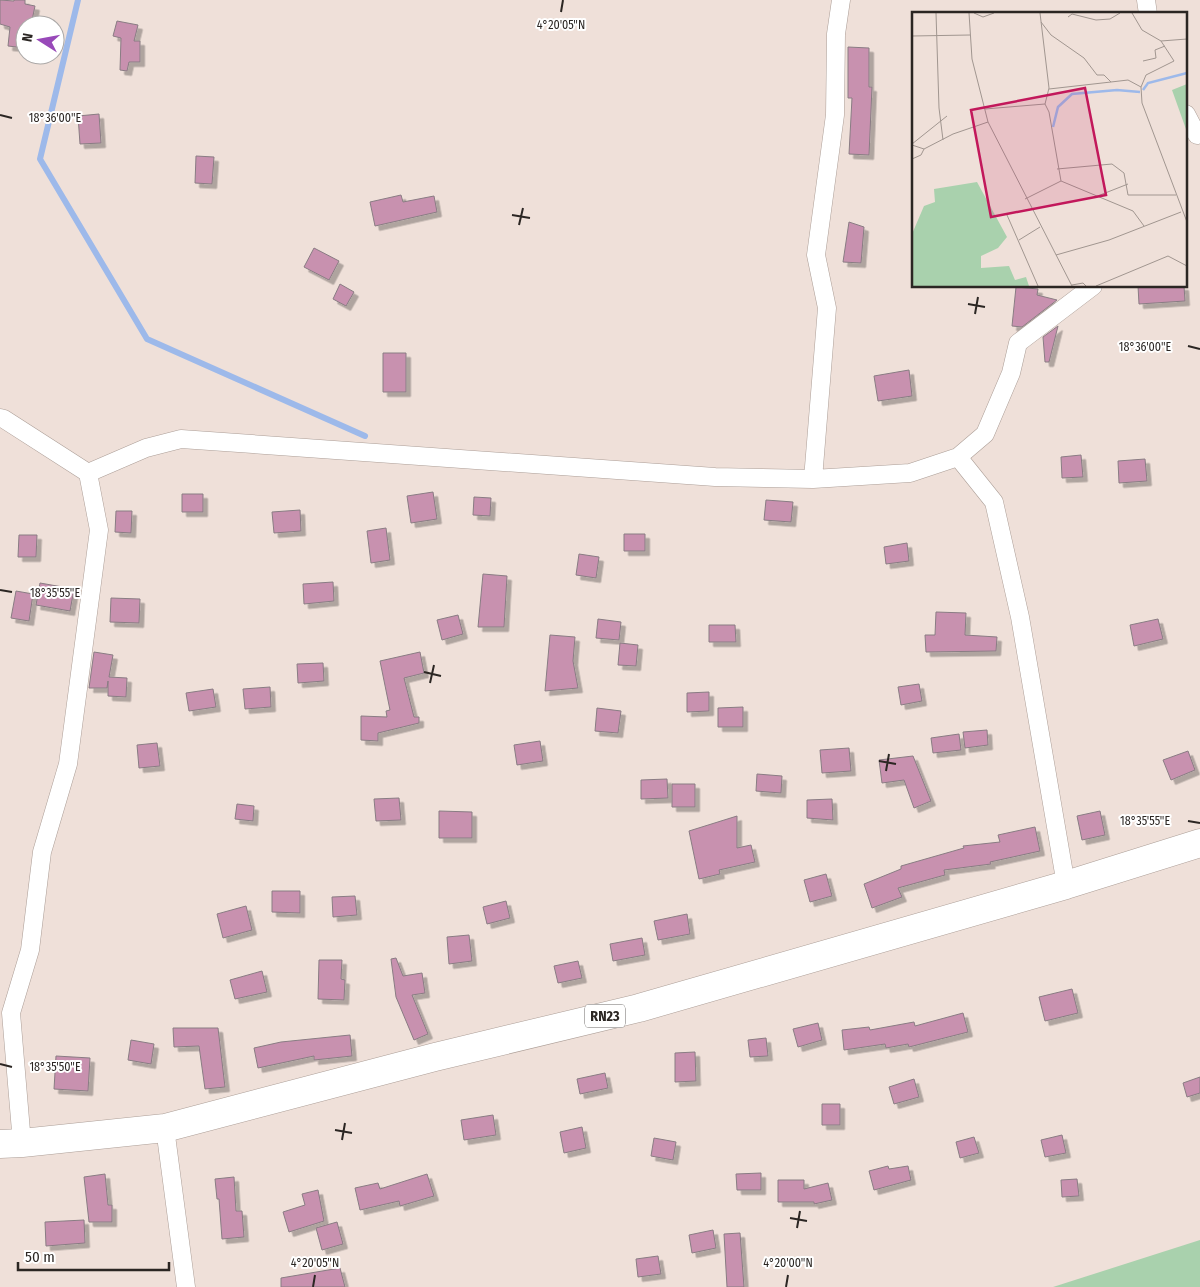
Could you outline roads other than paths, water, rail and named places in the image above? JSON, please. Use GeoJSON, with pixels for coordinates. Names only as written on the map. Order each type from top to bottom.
{"type":"FeatureCollection","features":[{"type":"Feature","properties":{"kind":"main road","name":"RN23"},"geometry":{"type":"LineString","coordinates":[[11,1144],[165,1128],[435,1056],[639,1008],[1066,885],[1200,843]]}},
{"type":"Feature","properties":{"kind":"street"},"geometry":{"type":"LineString","coordinates":[[813,479],[827,308],[816,255],[834,115],[836,34],[841,0]]}},
{"type":"Feature","properties":{"kind":"street"},"geometry":{"type":"LineString","coordinates":[[1188,119],[1195,135]]}},
{"type":"Feature","properties":{"kind":"street"},"geometry":{"type":"LineString","coordinates":[[88,473],[146,448],[181,439],[715,477],[813,479],[910,473],[958,457],[985,434],[1011,373],[1018,343],[1090,288]]}},
{"type":"Feature","properties":{"kind":"street"},"geometry":{"type":"LineString","coordinates":[[0,418],[88,473],[99,530],[68,764],[42,852],[30,950],[11,1013],[11,1144]]}},
{"type":"Feature","properties":{"kind":"street"},"geometry":{"type":"LineString","coordinates":[[958,457],[994,502],[1020,617],[1066,885]]}},
{"type":"Feature","properties":{"kind":"street"},"geometry":{"type":"LineString","coordinates":[[165,1128],[186,1287]]}},
{"type":"Feature","properties":{"kind":"waterway"},"geometry":{"type":"LineString","coordinates":[[78,0],[40,159],[147,339],[365,436]]}}]}
